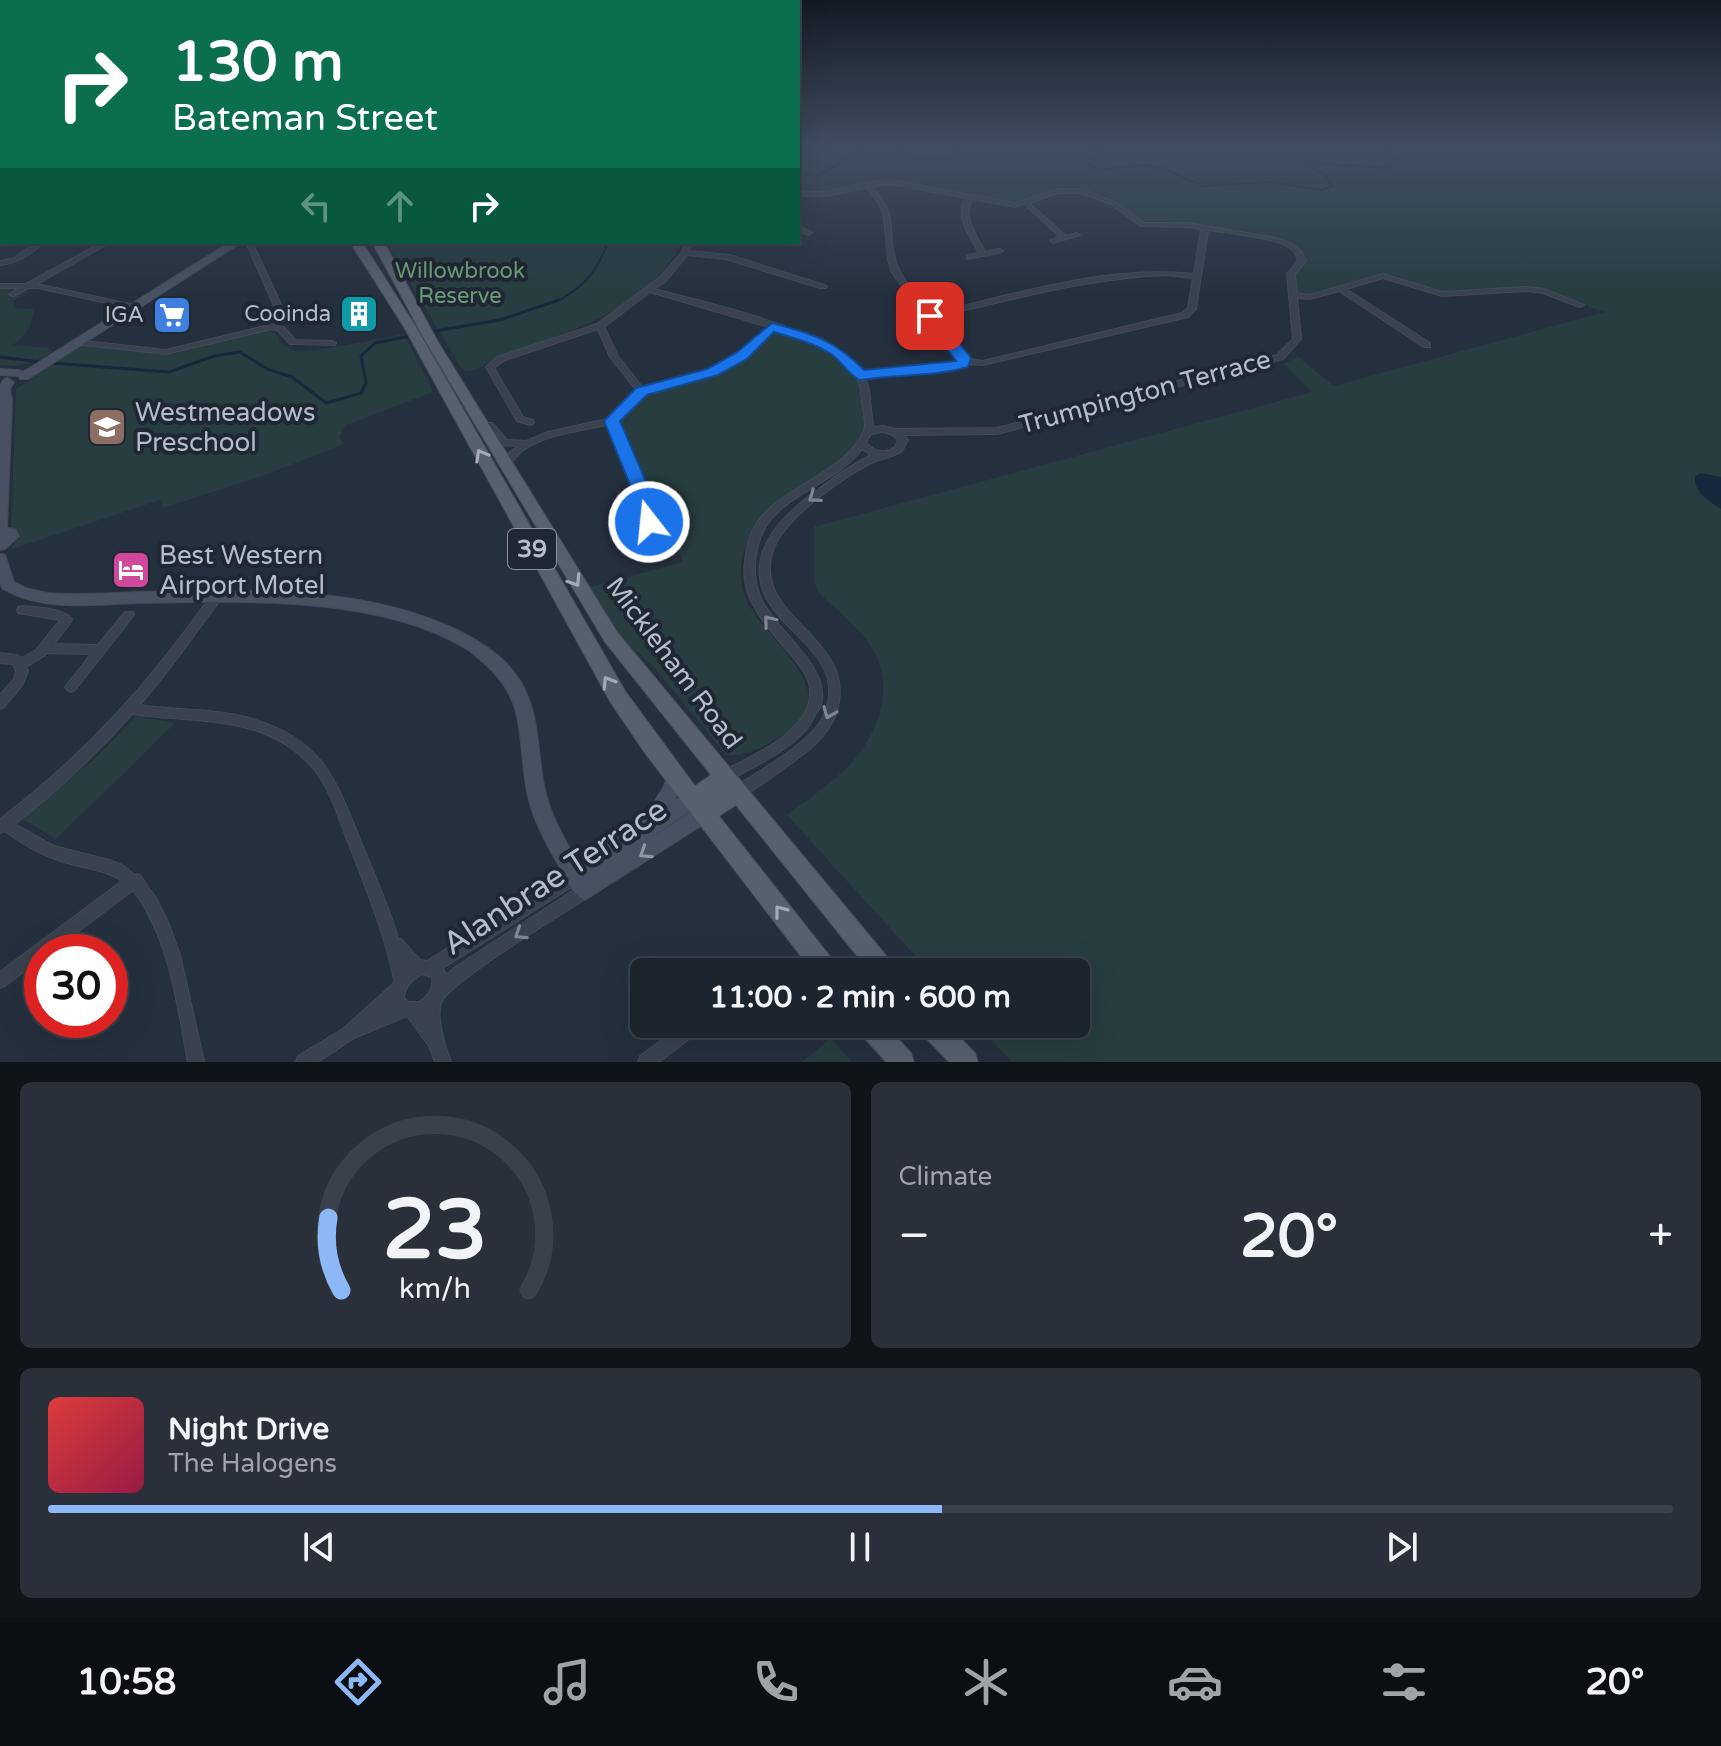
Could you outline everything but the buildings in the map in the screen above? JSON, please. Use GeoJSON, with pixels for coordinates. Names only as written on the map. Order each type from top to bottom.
{"type":"FeatureCollection","features":[{"type":"Feature","properties":{"kind":"main road","name":"Mickleham Road"},"geometry":{"type":"LineString","coordinates":[[359,244],[386,288],[416,326]]}},
{"type":"Feature","properties":{"kind":"main road","name":"Mickleham Road"},"geometry":{"type":"LineString","coordinates":[[379,244],[416,326],[587,647],[675,777],[817,958]]}},
{"type":"Feature","properties":{"kind":"main road"},"geometry":{"type":"LineString","coordinates":[[386,288],[398,281]]}},
{"type":"Feature","properties":{"kind":"main road","name":"Mickleham Road"},"geometry":{"type":"LineString","coordinates":[[426,344],[455,381],[611,637],[873,958]]}},
{"type":"Feature","properties":{"kind":"main road"},"geometry":{"type":"LineString","coordinates":[[698,807],[731,785]]}},
{"type":"Feature","properties":{"kind":"main road"},"geometry":{"type":"LineString","coordinates":[[881,1038],[902,1062]]}},
{"type":"Feature","properties":{"kind":"main road"},"geometry":{"type":"LineString","coordinates":[[943,1038],[966,1062]]}},
{"type":"Feature","properties":{"kind":"street"},"geometry":{"type":"LineString","coordinates":[[879,198],[890,219],[890,260],[896,273],[965,361],[983,363],[1175,319],[1192,309],[1205,228]]}},
{"type":"Feature","properties":{"kind":"street"},"geometry":{"type":"LineString","coordinates":[[969,198],[965,202],[964,212],[983,254]]}},
{"type":"Feature","properties":{"kind":"street"},"geometry":{"type":"LineString","coordinates":[[973,198],[1015,205],[1042,198]]}},
{"type":"Feature","properties":{"kind":"street"},"geometry":{"type":"LineString","coordinates":[[1099,198],[1113,203],[1142,225],[1205,228],[1274,239],[1296,248],[1302,261],[1291,274],[1293,295],[1310,297],[1383,276],[1442,294],[1526,289],[1544,291],[1580,305]]}},
{"type":"Feature","properties":{"kind":"street"},"geometry":{"type":"LineString","coordinates":[[1027,204],[1065,238]]}},
{"type":"Feature","properties":{"kind":"street"},"geometry":{"type":"LineString","coordinates":[[800,229],[809,233]]}},
{"type":"Feature","properties":{"kind":"street"},"geometry":{"type":"LineString","coordinates":[[1053,241],[1077,235]]}},
{"type":"Feature","properties":{"kind":"street"},"geometry":{"type":"LineString","coordinates":[[37,244],[3,263],[2,286],[28,285],[131,307]]}},
{"type":"Feature","properties":{"kind":"street"},"geometry":{"type":"LineString","coordinates":[[13,294],[104,244]]}},
{"type":"Feature","properties":{"kind":"street"},"geometry":{"type":"LineString","coordinates":[[234,244],[43,365],[12,377],[4,391],[0,560],[8,585],[36,597],[216,597],[333,602],[390,612],[447,632],[495,661],[514,683],[525,706],[539,803],[581,884]]}},
{"type":"Feature","properties":{"kind":"street"},"geometry":{"type":"LineString","coordinates":[[250,244],[281,313],[272,327]]}},
{"type":"Feature","properties":{"kind":"street"},"geometry":{"type":"LineString","coordinates":[[530,422],[520,419],[492,374],[491,364],[600,326],[650,290],[685,253],[688,244]]}},
{"type":"Feature","properties":{"kind":"street"},"geometry":{"type":"LineString","coordinates":[[970,257],[999,251]]}},
{"type":"Feature","properties":{"kind":"street"},"geometry":{"type":"LineString","coordinates":[[685,253],[727,257],[814,280],[823,286]]}},
{"type":"Feature","properties":{"kind":"street"},"geometry":{"type":"LineString","coordinates":[[930,316],[1122,274],[1160,272],[1196,276]]}},
{"type":"Feature","properties":{"kind":"street"},"geometry":{"type":"LineString","coordinates":[[1340,288],[1427,345]]}},
{"type":"Feature","properties":{"kind":"street"},"geometry":{"type":"LineString","coordinates":[[650,290],[817,341],[838,352],[860,375],[871,424],[862,443],[851,456],[773,512],[755,537],[749,558],[748,579],[754,599],[764,617],[810,668],[816,695],[807,721],[731,785]]}},
{"type":"Feature","properties":{"kind":"street","name":"Trumpington Terrace"},"geometry":{"type":"LineString","coordinates":[[868,432],[997,431],[1267,362],[1288,351],[1297,339],[1293,295]]}},
{"type":"Feature","properties":{"kind":"street"},"geometry":{"type":"LineString","coordinates":[[600,326],[614,357],[642,392]]}},
{"type":"Feature","properties":{"kind":"street"},"geometry":{"type":"LineString","coordinates":[[75,342],[166,352],[272,327],[281,329],[293,342],[332,343]]}},
{"type":"Feature","properties":{"kind":"street"},"geometry":{"type":"LineString","coordinates":[[455,381],[502,441],[514,444],[538,440],[612,421],[642,392],[712,372],[742,356],[772,327]]}},
{"type":"Feature","properties":{"kind":"street"},"geometry":{"type":"LineString","coordinates":[[860,375],[901,369],[958,367],[965,361]]}},
{"type":"Feature","properties":{"kind":"street"},"geometry":{"type":"LineString","coordinates":[[867,410],[901,436],[902,445]]}},
{"type":"Feature","properties":{"kind":"street"},"geometry":{"type":"LineString","coordinates":[[612,421],[651,514],[649,522]]}},
{"type":"Feature","properties":{"kind":"street","name":"Trumpington Terrace"},"geometry":{"type":"LineString","coordinates":[[731,785],[810,743],[819,735],[833,710],[834,682],[826,660],[778,607],[769,590],[765,570],[767,551],[774,533],[801,507],[864,462],[895,452],[920,436],[941,433]]}},
{"type":"Feature","properties":{"kind":"street"},"geometry":{"type":"LineString","coordinates":[[506,466],[515,451],[538,440]]}},
{"type":"Feature","properties":{"kind":"street"},"geometry":{"type":"LineString","coordinates":[[862,443],[867,450],[880,455]]}},
{"type":"Feature","properties":{"kind":"street"},"geometry":{"type":"LineString","coordinates":[[196,1062],[167,934],[154,905],[135,880],[103,864],[54,853],[2,826],[87,753],[132,709],[180,650],[216,597]]}},
{"type":"Feature","properties":{"kind":"street"},"geometry":{"type":"LineString","coordinates":[[0,704],[19,681],[21,664],[45,648],[67,617],[22,610]]}},
{"type":"Feature","properties":{"kind":"street"},"geometry":{"type":"LineString","coordinates":[[71,687],[129,615]]}},
{"type":"Feature","properties":{"kind":"street"},"geometry":{"type":"LineString","coordinates":[[45,648],[102,650]]}},
{"type":"Feature","properties":{"kind":"street"},"geometry":{"type":"LineString","coordinates":[[0,658],[10,658],[21,664]]}},
{"type":"Feature","properties":{"kind":"street"},"geometry":{"type":"LineString","coordinates":[[132,709],[162,715],[240,720],[287,738],[319,766],[331,785],[395,943],[399,986],[397,1002],[435,1041],[443,1062]]}},
{"type":"Feature","properties":{"kind":"street"},"geometry":{"type":"LineString","coordinates":[[643,831],[672,789],[675,777]]}},
{"type":"Feature","properties":{"kind":"street","name":"Alanbrae Terrace"},"geometry":{"type":"LineString","coordinates":[[409,1011],[436,996],[459,973],[581,884],[698,807]]}},
{"type":"Feature","properties":{"kind":"street","name":"Alanbrae Terrace"},"geometry":{"type":"LineString","coordinates":[[399,986],[424,968],[581,884],[643,831],[698,807]]}},
{"type":"Feature","properties":{"kind":"street"},"geometry":{"type":"LineString","coordinates":[[0,981],[135,880]]}},
{"type":"Feature","properties":{"kind":"street"},"geometry":{"type":"LineString","coordinates":[[395,943],[424,968],[440,976],[436,996],[435,1041]]}},
{"type":"Feature","properties":{"kind":"street"},"geometry":{"type":"LineString","coordinates":[[304,1062],[348,1034],[399,986]]}},
{"type":"Feature","properties":{"kind":"street"},"geometry":{"type":"LineString","coordinates":[[348,1034],[409,1011]]}},
{"type":"Feature","properties":{"kind":"street"},"geometry":{"type":"LineString","coordinates":[[646,1062],[678,1038]]}},
{"type":"Feature","properties":{"kind":"green space"},"geometry":{"type":"Polygon","coordinates":[[[987,198],[1031,198],[1017,203],[987,198]]]}},
{"type":"Feature","properties":{"kind":"green space"},"geometry":{"type":"Polygon","coordinates":[[[1109,198],[1721,198],[1721,1062],[1012,1062],[990,1038],[1090,1038],[1090,958],[917,958],[787,815],[854,759],[873,730],[883,697],[882,674],[874,652],[856,628],[819,593],[814,582],[814,527],[1312,392],[1284,364],[1297,356],[1334,386],[1605,312],[1538,289],[1440,293],[1386,274],[1304,296],[1297,292],[1296,272],[1306,256],[1293,242],[1186,222],[1139,221],[1109,198]]]}},
{"type":"Feature","properties":{"kind":"green space","name":"Willowbrook Reserve"},"geometry":{"type":"Polygon","coordinates":[[[387,244],[681,244],[667,267],[647,287],[602,317],[497,358],[477,369],[463,371],[387,244]]]}},
{"type":"Feature","properties":{"kind":"green space"},"geometry":{"type":"Polygon","coordinates":[[[0,288],[12,289],[9,292],[16,295],[34,290],[13,301],[16,308],[34,309],[28,330],[13,345],[49,348],[52,352],[27,364],[0,365],[0,288]]]}},
{"type":"Feature","properties":{"kind":"green space"},"geometry":{"type":"Polygon","coordinates":[[[264,330],[276,333],[281,340],[279,342],[296,351],[331,348],[404,334],[433,392],[347,425],[339,437],[344,444],[265,475],[163,508],[160,500],[12,549],[18,535],[11,528],[16,389],[82,344],[170,354],[264,330]]]}},
{"type":"Feature","properties":{"kind":"green space"},"geometry":{"type":"Polygon","coordinates":[[[773,330],[828,350],[850,368],[862,394],[865,424],[860,441],[847,456],[785,502],[765,519],[750,538],[741,566],[745,597],[798,669],[807,687],[809,705],[801,721],[782,736],[748,753],[726,755],[653,666],[620,637],[590,587],[683,562],[620,422],[631,409],[652,394],[713,375],[730,366],[753,350],[773,330]]]}},
{"type":"Feature","properties":{"kind":"green space"},"geometry":{"type":"Polygon","coordinates":[[[137,716],[175,723],[56,839],[22,819],[95,758],[137,716]]]}},
{"type":"Feature","properties":{"kind":"green space"},"geometry":{"type":"Polygon","coordinates":[[[831,1038],[852,1062],[802,1062],[831,1038]]]}},
{"type":"Feature","properties":{"kind":"water"},"geometry":{"type":"Polygon","coordinates":[[[1701,473],[1721,477],[1721,509],[1703,496],[1697,487],[1695,476],[1701,473]]]}},
{"type":"Feature","properties":{"kind":"waterway"},"geometry":{"type":"LineString","coordinates":[[556,302],[588,278],[607,244]]}},
{"type":"Feature","properties":{"kind":"waterway"},"geometry":{"type":"LineString","coordinates":[[417,334],[500,320],[559,300]]}},
{"type":"Feature","properties":{"kind":"waterway"},"geometry":{"type":"LineString","coordinates":[[52,363],[169,372],[214,356],[240,352],[267,369],[292,377],[326,403],[361,393],[366,383],[361,356],[375,343],[410,336]]}},
{"type":"Feature","properties":{"kind":"waterway"},"geometry":{"type":"LineString","coordinates":[[0,357],[40,362]]}},
{"type":"Feature","properties":{"kind":"place","name":"Cooinda"},"geometry":{"type":"Point","coordinates":[359,314]}},
{"type":"Feature","properties":{"kind":"place","name":"IGA"},"geometry":{"type":"Point","coordinates":[172,315]}},
{"type":"Feature","properties":{"kind":"place","name":"Westmeadows Preschool"},"geometry":{"type":"Point","coordinates":[107,427]}},
{"type":"Feature","properties":{"kind":"place","name":"Best Western Airport Motel"},"geometry":{"type":"Point","coordinates":[131,570]}},
{"type":"Feature","properties":{"kind":"route"},"geometry":{"type":"LineString","coordinates":[[649,522],[651,514],[612,421],[642,392],[712,372],[742,356],[772,327],[817,341],[838,352],[860,375],[901,369],[958,367],[963,364],[964,358],[930,316]]}}]}
